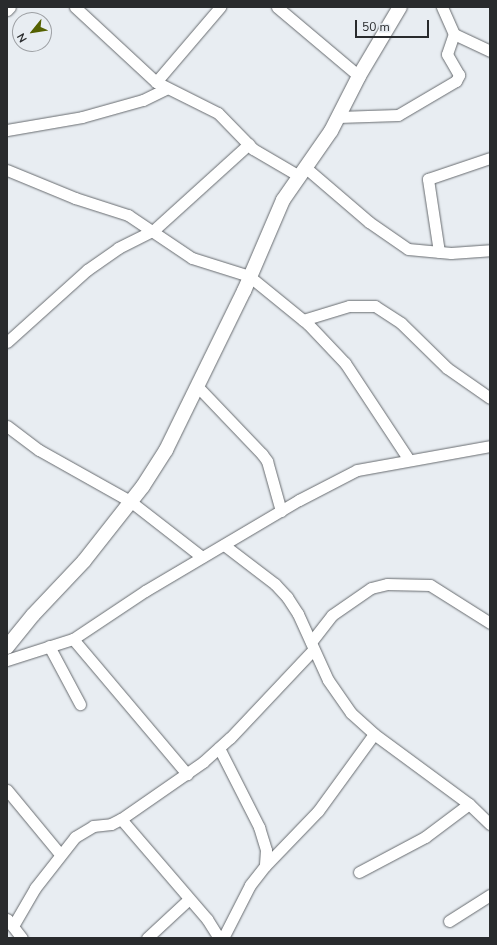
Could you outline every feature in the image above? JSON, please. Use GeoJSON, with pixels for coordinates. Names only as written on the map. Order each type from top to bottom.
{"type":"FeatureCollection","features":[{"type":"Feature","properties":{"kind":"street"},"geometry":{"type":"LineString","coordinates":[[7,10],[10,7]]}},
{"type":"Feature","properties":{"kind":"street"},"geometry":{"type":"LineString","coordinates":[[74,7],[156,82],[166,89],[218,113],[263,156],[303,172],[390,238],[408,249],[439,252],[490,250]]}},
{"type":"Feature","properties":{"kind":"street"},"geometry":{"type":"LineString","coordinates":[[156,82],[220,7]]}},
{"type":"Feature","properties":{"kind":"street"},"geometry":{"type":"LineString","coordinates":[[277,7],[359,76]]}},
{"type":"Feature","properties":{"kind":"street"},"geometry":{"type":"LineString","coordinates":[[7,647],[33,615],[84,561],[130,501],[166,450],[249,276],[273,219],[338,117],[359,76],[400,7]]}},
{"type":"Feature","properties":{"kind":"street"},"geometry":{"type":"LineString","coordinates":[[442,7],[454,34],[490,51]]}},
{"type":"Feature","properties":{"kind":"street"},"geometry":{"type":"LineString","coordinates":[[338,117],[398,115],[456,81],[459,76],[447,54],[454,34]]}},
{"type":"Feature","properties":{"kind":"street"},"geometry":{"type":"LineString","coordinates":[[7,130],[82,117],[143,100],[166,89]]}},
{"type":"Feature","properties":{"kind":"street"},"geometry":{"type":"LineString","coordinates":[[7,342],[96,263],[135,238],[154,230],[249,144]]}},
{"type":"Feature","properties":{"kind":"street"},"geometry":{"type":"LineString","coordinates":[[439,252],[428,179],[490,158]]}},
{"type":"Feature","properties":{"kind":"street"},"geometry":{"type":"LineString","coordinates":[[7,170],[75,198],[128,215],[154,230],[182,252],[203,264],[249,276],[303,320],[351,370],[409,460]]}},
{"type":"Feature","properties":{"kind":"street"},"geometry":{"type":"LineString","coordinates":[[303,320],[349,306],[375,306],[401,323],[447,368],[490,398]]}},
{"type":"Feature","properties":{"kind":"street"},"geometry":{"type":"LineString","coordinates":[[197,386],[262,454],[268,465],[281,511]]}},
{"type":"Feature","properties":{"kind":"street"},"geometry":{"type":"LineString","coordinates":[[7,426],[39,450],[130,501],[202,557]]}},
{"type":"Feature","properties":{"kind":"street"},"geometry":{"type":"LineString","coordinates":[[7,660],[73,639],[144,591],[281,511],[357,470],[490,446]]}},
{"type":"Feature","properties":{"kind":"street"},"geometry":{"type":"LineString","coordinates":[[224,545],[279,588],[298,614],[312,646],[337,694],[351,713],[374,734],[468,804],[490,824]]}},
{"type":"Feature","properties":{"kind":"street"},"geometry":{"type":"LineString","coordinates":[[22,938],[10,922],[60,854],[75,837],[93,826],[111,824],[121,819],[187,774],[219,748],[312,646],[332,616],[371,588],[387,584],[430,585],[490,622]]}},
{"type":"Feature","properties":{"kind":"street"},"geometry":{"type":"LineString","coordinates":[[73,639],[187,774]]}},
{"type":"Feature","properties":{"kind":"street"},"geometry":{"type":"LineString","coordinates":[[49,646],[80,704]]}},
{"type":"Feature","properties":{"kind":"street"},"geometry":{"type":"LineString","coordinates":[[223,938],[250,885],[265,866],[318,811],[374,734]]}},
{"type":"Feature","properties":{"kind":"street"},"geometry":{"type":"LineString","coordinates":[[219,748],[259,827],[266,850],[265,866]]}},
{"type":"Feature","properties":{"kind":"street"},"geometry":{"type":"LineString","coordinates":[[7,790],[60,854]]}},
{"type":"Feature","properties":{"kind":"street"},"geometry":{"type":"LineString","coordinates":[[359,872],[425,837],[468,804]]}},
{"type":"Feature","properties":{"kind":"street"},"geometry":{"type":"LineString","coordinates":[[121,819],[207,919],[219,938]]}},
{"type":"Feature","properties":{"kind":"street"},"geometry":{"type":"LineString","coordinates":[[449,920],[490,896]]}},
{"type":"Feature","properties":{"kind":"street"},"geometry":{"type":"LineString","coordinates":[[147,938],[189,899]]}}]}
